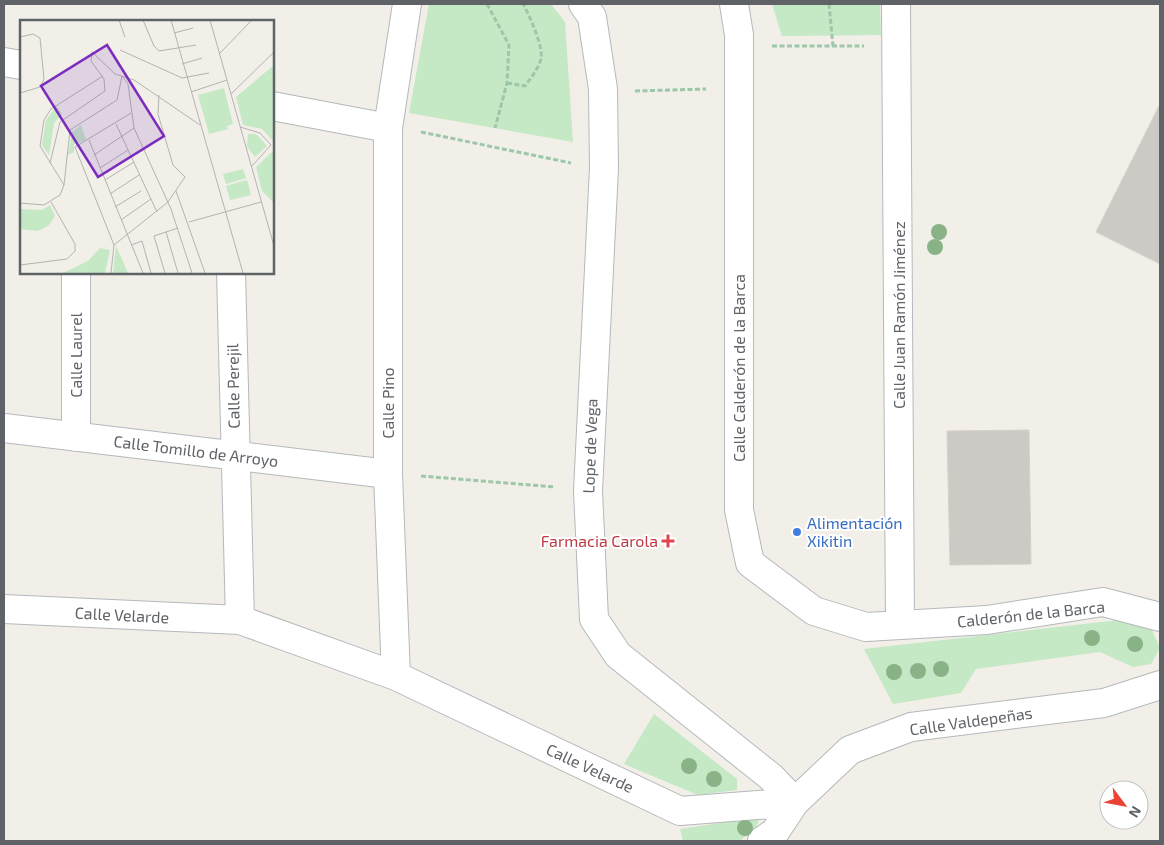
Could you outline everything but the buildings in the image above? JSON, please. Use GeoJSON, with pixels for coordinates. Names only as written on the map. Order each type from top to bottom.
{"type":"FeatureCollection","features":[{"type":"Feature","properties":{"kind":"street","name":"Calle Pino"},"geometry":{"type":"LineString","coordinates":[[396,676],[388,474],[388,128],[407,4]]}},
{"type":"Feature","properties":{"kind":"street","name":"Lope de Vega"},"geometry":{"type":"LineString","coordinates":[[583,4],[592,17],[603,89],[604,168],[588,490],[594,619],[618,656],[771,777],[794,802]]}},
{"type":"Feature","properties":{"kind":"street","name":"Calle Calderón de la Barca"},"geometry":{"type":"LineString","coordinates":[[734,4],[739,35],[739,510],[750,563],[814,611],[866,627],[900,625]]}},
{"type":"Feature","properties":{"kind":"street","name":"Calle Juan Ramón Jiménez"},"geometry":{"type":"LineString","coordinates":[[896,4],[900,625]]}},
{"type":"Feature","properties":{"kind":"street"},"geometry":{"type":"LineString","coordinates":[[4,62],[20,65]]}},
{"type":"Feature","properties":{"kind":"street"},"geometry":{"type":"LineString","coordinates":[[274,106],[388,128]]}},
{"type":"Feature","properties":{"kind":"street","name":"Calle Laurel"},"geometry":{"type":"LineString","coordinates":[[76,274],[76,437]]}},
{"type":"Feature","properties":{"kind":"street","name":"Calle Perejil"},"geometry":{"type":"LineString","coordinates":[[231,274],[240,620]]}},
{"type":"Feature","properties":{"kind":"street","name":"Calle Tomillo de Arroyo"},"geometry":{"type":"LineString","coordinates":[[4,428],[388,474]]}},
{"type":"Feature","properties":{"kind":"street","name":"Calderón de la Barca"},"geometry":{"type":"LineString","coordinates":[[900,625],[987,620],[1103,602],[1160,617]]}},
{"type":"Feature","properties":{"kind":"street","name":"Calle Velarde"},"geometry":{"type":"LineString","coordinates":[[4,609],[240,620],[396,676],[680,811],[794,802]]}},
{"type":"Feature","properties":{"kind":"street","name":"Calle Valdepeñas"},"geometry":{"type":"LineString","coordinates":[[762,841],[775,832],[794,802],[850,750],[911,727],[1104,703],[1160,686]]}},
{"type":"Feature","properties":{"kind":"path"},"geometry":{"type":"LineString","coordinates":[[486,4],[509,45],[507,82],[495,128]]}},
{"type":"Feature","properties":{"kind":"path"},"geometry":{"type":"LineString","coordinates":[[507,82],[525,86],[534,75],[542,58],[537,34],[523,4]]}},
{"type":"Feature","properties":{"kind":"path"},"geometry":{"type":"LineString","coordinates":[[829,4],[833,46]]}},
{"type":"Feature","properties":{"kind":"path"},"geometry":{"type":"LineString","coordinates":[[768,46],[867,46]]}},
{"type":"Feature","properties":{"kind":"path"},"geometry":{"type":"LineString","coordinates":[[626,91],[710,89]]}},
{"type":"Feature","properties":{"kind":"path"},"geometry":{"type":"LineString","coordinates":[[416,131],[579,164]]}},
{"type":"Feature","properties":{"kind":"path"},"geometry":{"type":"LineString","coordinates":[[456,479],[525,483]]}},
{"type":"Feature","properties":{"kind":"green space"},"geometry":{"type":"Polygon","coordinates":[[[429,4],[551,4],[565,22],[573,142],[409,113],[429,4]]]}},
{"type":"Feature","properties":{"kind":"green space"},"geometry":{"type":"Polygon","coordinates":[[[772,4],[880,4],[881,35],[782,36],[772,4]]]}},
{"type":"Feature","properties":{"kind":"green space"},"geometry":{"type":"Polygon","coordinates":[[[1119,620],[1152,630],[1160,648],[1151,664],[1133,667],[1100,652],[976,669],[961,693],[893,704],[864,649],[1119,620]]]}},
{"type":"Feature","properties":{"kind":"green space"},"geometry":{"type":"Polygon","coordinates":[[[654,714],[737,779],[737,790],[698,795],[624,764],[654,714]]]}},
{"type":"Feature","properties":{"kind":"green space"},"geometry":{"type":"Polygon","coordinates":[[[760,817],[755,831],[739,841],[683,841],[680,829],[760,817]]]}},
{"type":"Feature","properties":{"kind":"place","name":"Alimentación Xikitin"},"geometry":{"type":"Point","coordinates":[797,532]}},
{"type":"Feature","properties":{"kind":"place","name":"Farmacia Carola"},"geometry":{"type":"Point","coordinates":[668,541]}}]}
